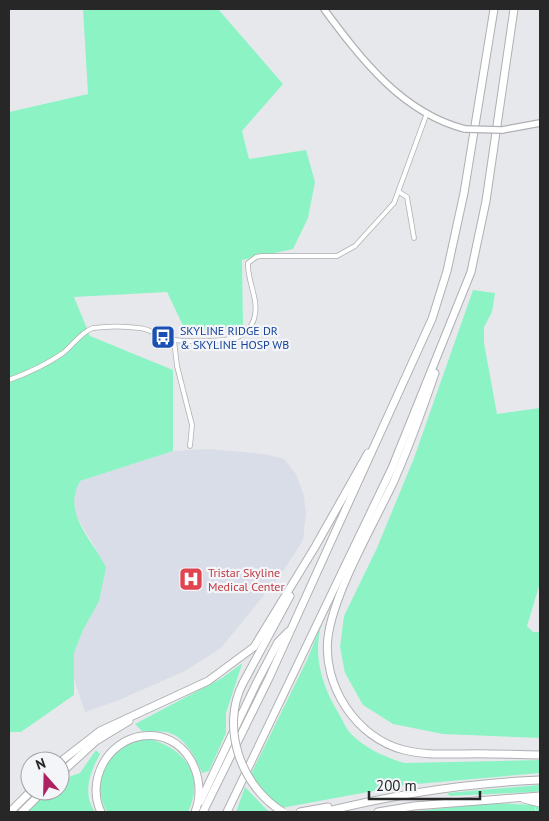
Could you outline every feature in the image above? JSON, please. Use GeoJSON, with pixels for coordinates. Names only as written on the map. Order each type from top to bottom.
{"type":"FeatureCollection","features":[{"type":"Feature","properties":{"kind":"highway"},"geometry":{"type":"LineString","coordinates":[[203,812],[291,628],[432,319],[447,271],[464,193],[494,9]]}},
{"type":"Feature","properties":{"kind":"highway"},"geometry":{"type":"LineString","coordinates":[[227,812],[392,468],[471,272],[478,239],[514,9]]}},
{"type":"Feature","properties":{"kind":"highway"},"geometry":{"type":"LineString","coordinates":[[457,309],[409,447],[333,617],[328,637],[328,661],[336,689],[348,711],[366,731],[390,746],[429,754],[540,755]]}},
{"type":"Feature","properties":{"kind":"highway"},"geometry":{"type":"LineString","coordinates":[[70,754],[100,731],[208,681],[254,647],[315,547],[392,409]]}},
{"type":"Feature","properties":{"kind":"highway"},"geometry":{"type":"LineString","coordinates":[[283,812],[263,796],[252,782],[237,751],[233,715],[236,696],[274,630],[315,547]]}},
{"type":"Feature","properties":{"kind":"highway"},"geometry":{"type":"LineString","coordinates":[[195,812],[257,682],[278,642],[291,628]]}},
{"type":"Feature","properties":{"kind":"highway"},"geometry":{"type":"LineString","coordinates":[[70,765],[96,741],[151,709]]}},
{"type":"Feature","properties":{"kind":"highway"},"geometry":{"type":"LineString","coordinates":[[101,812],[97,802],[96,785],[99,770],[107,758],[125,742],[142,736],[151,736],[174,744],[195,764],[200,793],[195,812]]}},
{"type":"Feature","properties":{"kind":"highway"},"geometry":{"type":"LineString","coordinates":[[510,754],[540,751]]}},
{"type":"Feature","properties":{"kind":"highway"},"geometry":{"type":"LineString","coordinates":[[324,812],[423,791],[496,782],[540,779]]}},
{"type":"Feature","properties":{"kind":"highway"},"geometry":{"type":"LineString","coordinates":[[231,812],[241,784]]}},
{"type":"Feature","properties":{"kind":"highway"},"geometry":{"type":"LineString","coordinates":[[378,812],[414,806],[540,796]]}},
{"type":"Feature","properties":{"kind":"highway"},"geometry":{"type":"LineString","coordinates":[[514,797],[540,803]]}},
{"type":"Feature","properties":{"kind":"highway"},"geometry":{"type":"LineString","coordinates":[[10,812],[21,801]]}},
{"type":"Feature","properties":{"kind":"highway"},"geometry":{"type":"LineString","coordinates":[[22,812],[33,801]]}},
{"type":"Feature","properties":{"kind":"highway"},"geometry":{"type":"LineString","coordinates":[[300,812],[357,801],[366,802]]}},
{"type":"Feature","properties":{"kind":"main road"},"geometry":{"type":"LineString","coordinates":[[324,9],[361,57],[397,94],[442,122],[465,129],[502,130],[540,124]]}},
{"type":"Feature","properties":{"kind":"street"},"geometry":{"type":"LineString","coordinates":[[9,380],[49,362],[93,328],[138,328],[150,330],[174,340],[238,338],[245,333],[254,321],[256,303],[248,268],[251,259],[261,256],[344,254],[355,246],[390,208],[399,192],[427,113]]}},
{"type":"Feature","properties":{"kind":"street"},"geometry":{"type":"LineString","coordinates":[[399,192],[407,197],[414,238]]}},
{"type":"Feature","properties":{"kind":"street"},"geometry":{"type":"LineString","coordinates":[[174,340],[177,366],[192,425],[190,446]]}},
{"type":"Feature","properties":{"kind":"shaded area","name":"Tristar Skyline Medical Center"},"geometry":{"type":"Polygon","coordinates":[[[209,449],[264,454],[284,459],[296,474],[304,496],[306,513],[303,540],[282,573],[221,648],[185,671],[119,700],[85,712],[74,679],[74,653],[83,630],[96,549],[75,514],[73,493],[80,481],[173,451],[209,449]]]}},
{"type":"Feature","properties":{"kind":"green space"},"geometry":{"type":"Polygon","coordinates":[[[83,9],[218,9],[283,84],[242,131],[249,159],[306,150],[315,182],[308,218],[293,249],[242,260],[243,327],[186,332],[167,292],[74,297],[90,336],[173,370],[173,451],[80,481],[75,493],[76,515],[106,567],[99,601],[83,630],[74,653],[74,695],[21,732],[9,732],[9,112],[88,94],[83,9]]]}},
{"type":"Feature","properties":{"kind":"green space"},"geometry":{"type":"Polygon","coordinates":[[[473,290],[495,293],[492,312],[484,327],[484,343],[497,414],[540,408],[540,583],[527,626],[533,632],[540,632],[540,738],[443,734],[393,724],[363,705],[345,673],[340,647],[344,616],[377,548],[414,458],[473,290]]]}},
{"type":"Feature","properties":{"kind":"green space"},"geometry":{"type":"Polygon","coordinates":[[[322,623],[318,647],[320,670],[333,703],[348,730],[363,744],[383,755],[405,763],[540,760],[540,773],[406,785],[281,808],[268,799],[250,776],[307,660],[322,623]]]}},
{"type":"Feature","properties":{"kind":"green space"},"geometry":{"type":"Polygon","coordinates":[[[241,664],[226,713],[226,733],[209,771],[202,773],[193,754],[184,742],[172,734],[142,731],[135,724],[222,678],[241,664]]]}},
{"type":"Feature","properties":{"kind":"green space"},"geometry":{"type":"Polygon","coordinates":[[[149,739],[173,749],[188,765],[193,775],[194,787],[193,799],[188,812],[107,812],[100,786],[102,774],[107,764],[114,754],[124,747],[149,739]]]}},
{"type":"Feature","properties":{"kind":"green space"},"geometry":{"type":"Polygon","coordinates":[[[96,750],[100,754],[93,768],[88,790],[91,805],[95,812],[28,812],[39,801],[70,801],[70,776],[80,773],[96,750]]]}},
{"type":"Feature","properties":{"kind":"green space"},"geometry":{"type":"Polygon","coordinates":[[[540,785],[540,791],[533,792],[450,796],[447,793],[540,785]]]}},
{"type":"Feature","properties":{"kind":"green space"},"geometry":{"type":"Polygon","coordinates":[[[245,787],[269,812],[236,812],[245,787]]]}},
{"type":"Feature","properties":{"kind":"green space"},"geometry":{"type":"Polygon","coordinates":[[[492,803],[535,805],[540,806],[540,812],[537,812],[535,806],[535,812],[407,812],[492,803]]]}},
{"type":"Feature","properties":{"kind":"place","name":"SKYLINE RIDGE DR & SKYLINE HOSP WB"},"geometry":{"type":"Point","coordinates":[163,337]}},
{"type":"Feature","properties":{"kind":"place","name":"Tristar Skyline Medical Center"},"geometry":{"type":"Point","coordinates":[191,579]}}]}
